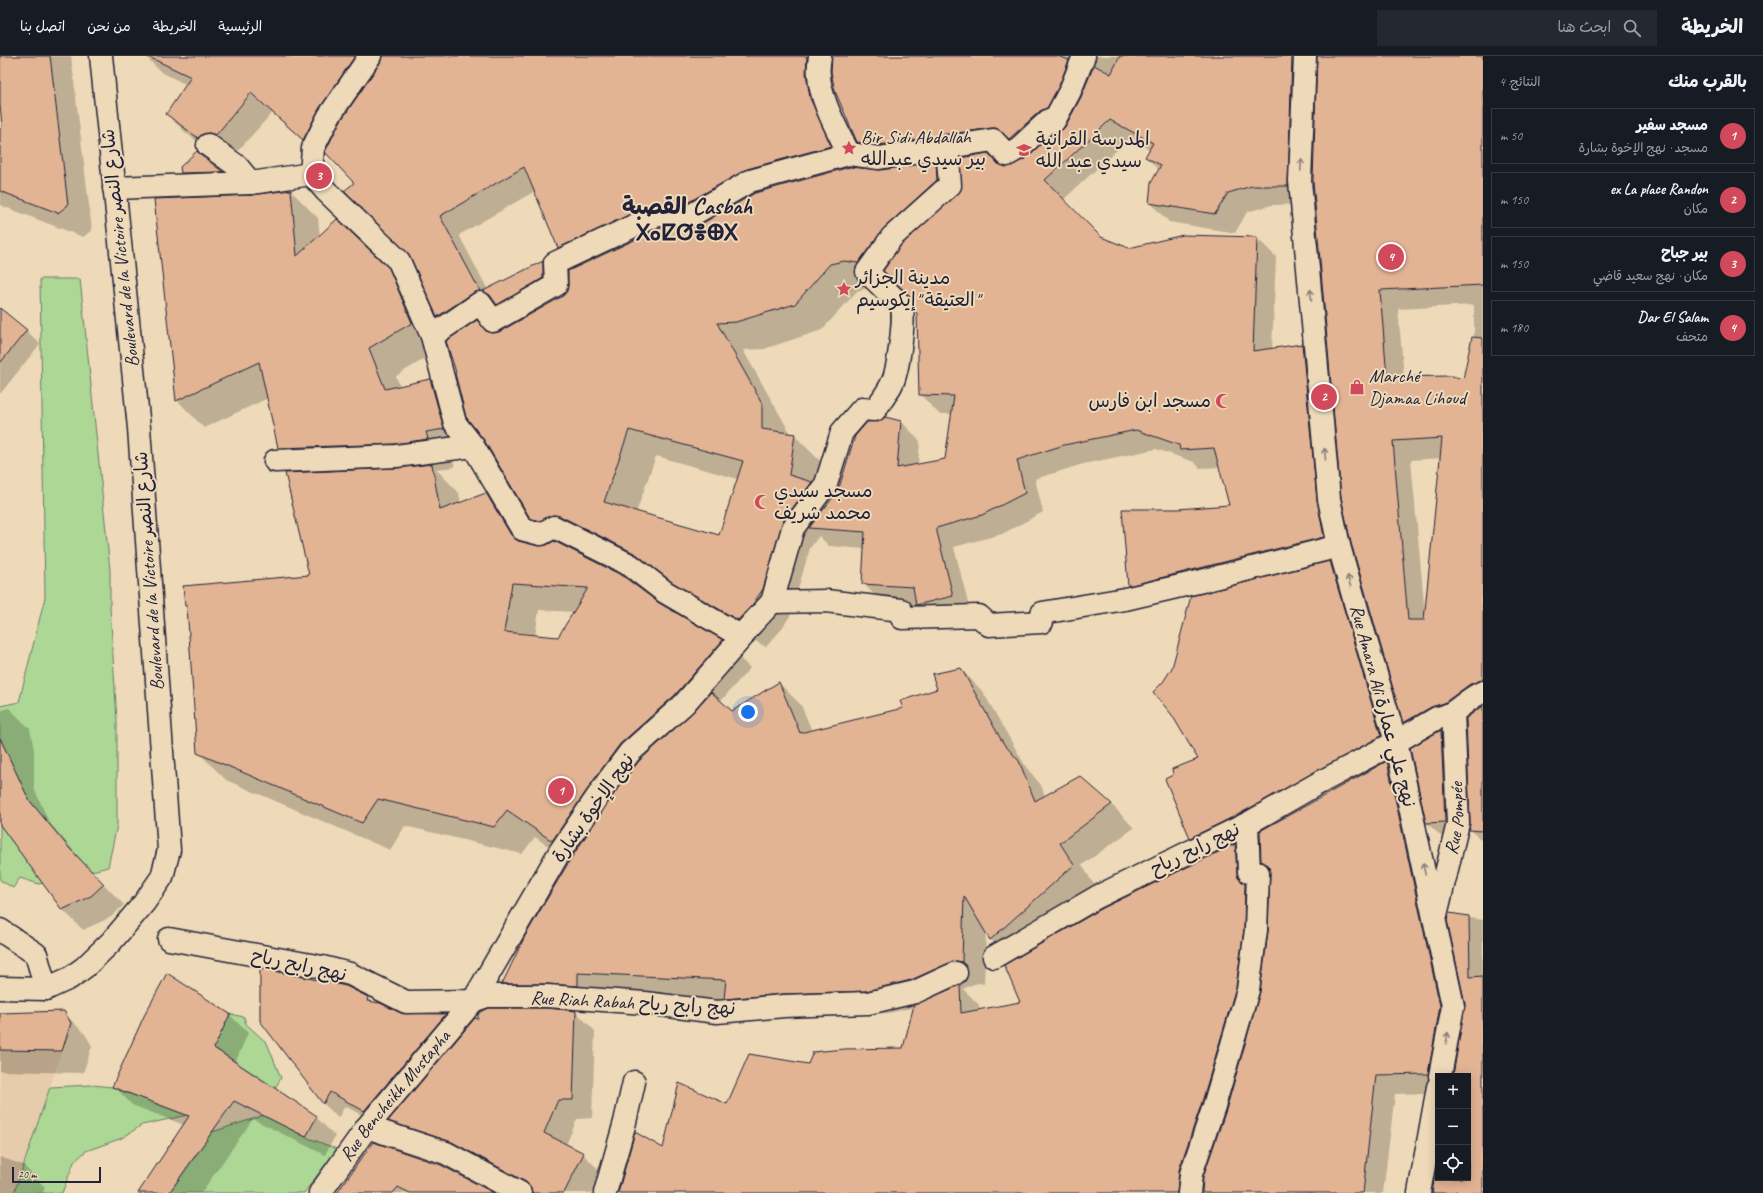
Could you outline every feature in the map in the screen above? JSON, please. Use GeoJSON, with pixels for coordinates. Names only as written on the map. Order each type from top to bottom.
{"type":"FeatureCollection","features":[{"type":"Feature","properties":{"kind":"street","name":"Boulevard de la Victoire شارع النصر"},"geometry":{"type":"LineString","coordinates":[[0,988],[46,989],[70,978],[85,967],[111,942],[144,903],[162,877],[169,850],[139,428],[101,56]]}},
{"type":"Feature","properties":{"kind":"street"},"geometry":{"type":"LineString","coordinates":[[370,56],[330,116],[313,148],[311,174],[326,191],[398,261],[432,336],[455,424],[473,446],[522,529],[541,534],[554,527],[630,565],[665,592],[742,637]]}},
{"type":"Feature","properties":{"kind":"street"},"geometry":{"type":"LineString","coordinates":[[820,56],[818,73],[820,84],[832,118],[849,154]]}},
{"type":"Feature","properties":{"kind":"street"},"geometry":{"type":"LineString","coordinates":[[432,336],[480,303],[493,321],[556,285],[555,263],[657,215],[690,216],[750,181],[849,154],[879,158],[947,146],[993,140],[1007,155],[1019,148],[1049,120],[1054,120],[1070,91],[1084,56]]}},
{"type":"Feature","properties":{"kind":"street","name":"Rue Amara Ali نهج علي عمارة"},"geometry":{"type":"LineString","coordinates":[[1305,56],[1300,181],[1329,500],[1339,546],[1396,742],[1453,1006],[1441,1073]]}},
{"type":"Feature","properties":{"kind":"street"},"geometry":{"type":"LineString","coordinates":[[208,145],[237,166],[251,183]]}},
{"type":"Feature","properties":{"kind":"street"},"geometry":{"type":"LineString","coordinates":[[947,146],[950,185],[892,237],[867,272],[901,305],[903,310],[903,324],[894,381],[875,410],[862,409],[842,432],[826,484],[794,528],[772,602],[826,601],[893,609],[901,610],[902,618],[979,616],[989,625],[1042,622],[1042,614],[1125,599],[1339,546]]}},
{"type":"Feature","properties":{"kind":"street"},"geometry":{"type":"LineString","coordinates":[[114,188],[251,183],[311,174]]}},
{"type":"Feature","properties":{"kind":"street"},"geometry":{"type":"LineString","coordinates":[[276,462],[396,456],[473,446]]}},
{"type":"Feature","properties":{"kind":"street","name":"نهج الإخوة بشارة"},"geometry":{"type":"LineString","coordinates":[[473,1001],[559,853],[608,781],[630,752],[684,704],[742,637],[747,629],[772,602]]}},
{"type":"Feature","properties":{"kind":"street","name":"نهج رابح رياح"},"geometry":{"type":"LineString","coordinates":[[994,957],[1097,897],[1247,824],[1437,718],[1453,713],[1475,695],[1483,692]]}},
{"type":"Feature","properties":{"kind":"street","name":"Rue Pompée"},"geometry":{"type":"LineString","coordinates":[[1435,922],[1458,823],[1453,713]]}},
{"type":"Feature","properties":{"kind":"street"},"geometry":{"type":"LineString","coordinates":[[1189,1193],[1191,1174],[1214,1106],[1248,990],[1256,930],[1258,873],[1249,872],[1247,824]]}},
{"type":"Feature","properties":{"kind":"street"},"geometry":{"type":"LineString","coordinates":[[0,930],[36,954],[46,989]]}},
{"type":"Feature","properties":{"kind":"street","name":"نهج رابح رياح"},"geometry":{"type":"LineString","coordinates":[[169,939],[322,967],[350,974],[406,1002],[473,1001]]}},
{"type":"Feature","properties":{"kind":"street","name":"Rue Riah Rabah نهج رابح رياح"},"geometry":{"type":"LineString","coordinates":[[473,1001],[487,996],[547,996],[645,1003],[717,1012],[784,1006],[868,1003],[914,992],[956,973]]}},
{"type":"Feature","properties":{"kind":"street","name":"Rue Bencheikh Mustapha"},"geometry":{"type":"LineString","coordinates":[[320,1193],[367,1127],[473,1001]]}},
{"type":"Feature","properties":{"kind":"street"},"geometry":{"type":"LineString","coordinates":[[605,1193],[625,1122],[634,1082]]}},
{"type":"Feature","properties":{"kind":"street"},"geometry":{"type":"LineString","coordinates":[[1419,1193],[1435,1104]]}},
{"type":"Feature","properties":{"kind":"street"},"geometry":{"type":"LineString","coordinates":[[367,1127],[446,1153],[520,1193]]}},
{"type":"Feature","properties":{"kind":"shaded area"},"geometry":{"type":"Polygon","coordinates":[[[64,1011],[71,1023],[15,1193],[0,1193],[0,1013],[64,1011]]]}},
{"type":"Feature","properties":{"kind":"green space"},"geometry":{"type":"Polygon","coordinates":[[[40,279],[80,279],[110,570],[110,607],[117,721],[117,825],[108,867],[39,884],[20,878],[13,888],[0,880],[0,706],[19,702],[45,597],[40,279]]]}},
{"type":"Feature","properties":{"kind":"green space"},"geometry":{"type":"Polygon","coordinates":[[[230,1014],[244,1017],[246,1024],[267,1043],[281,1078],[275,1088],[214,1048],[230,1014]]]}},
{"type":"Feature","properties":{"kind":"green space"},"geometry":{"type":"Polygon","coordinates":[[[92,1085],[112,1087],[188,1115],[142,1125],[122,1138],[86,1151],[74,1162],[62,1193],[14,1193],[50,1087],[92,1085]]]}},
{"type":"Feature","properties":{"kind":"green space"},"geometry":{"type":"Polygon","coordinates":[[[265,1115],[306,1137],[337,1149],[304,1193],[169,1193],[212,1132],[265,1115]]]}},
{"type":"Feature","properties":{"kind":"building"},"geometry":{"type":"Polygon","coordinates":[[[0,56],[50,56],[68,205],[58,213],[0,191],[0,129],[2,127],[0,104],[0,56]]]}},
{"type":"Feature","properties":{"kind":"building"},"geometry":{"type":"Polygon","coordinates":[[[147,56],[355,56],[319,109],[303,140],[251,93],[216,135],[209,133],[203,134],[198,138],[166,114],[191,77],[147,56]]]}},
{"type":"Feature","properties":{"kind":"building"},"geometry":{"type":"Polygon","coordinates":[[[382,56],[807,56],[806,73],[810,98],[831,146],[747,169],[687,203],[652,204],[558,248],[524,167],[440,216],[480,291],[473,293],[437,317],[410,256],[344,191],[354,183],[325,152],[340,122],[380,63],[382,56]]]}},
{"type":"Feature","properties":{"kind":"building"},"geometry":{"type":"Polygon","coordinates":[[[832,56],[1057,56],[1069,60],[1059,86],[1047,108],[1040,111],[1009,139],[997,128],[991,128],[879,145],[857,142],[835,91],[831,72],[832,56]]]}},
{"type":"Feature","properties":{"kind":"building"},"geometry":{"type":"Polygon","coordinates":[[[1120,56],[1292,56],[1288,186],[1252,186],[1228,193],[1215,214],[1149,203],[1151,183],[1161,165],[1145,157],[1153,143],[1110,120],[1045,180],[1101,237],[1129,248],[1183,235],[1257,237],[1253,351],[1302,344],[1317,500],[1324,537],[1128,586],[1122,509],[1178,509],[1229,505],[1214,448],[1180,450],[1179,445],[1136,430],[1064,445],[1017,460],[1025,493],[982,515],[936,528],[953,596],[916,605],[913,587],[862,584],[865,532],[809,528],[838,491],[855,436],[867,422],[880,421],[885,417],[901,421],[897,468],[945,459],[954,396],[919,395],[917,313],[910,296],[883,271],[901,245],[961,190],[960,158],[988,153],[998,164],[1008,167],[1025,159],[1053,133],[1060,132],[1065,127],[1081,97],[1094,65],[1111,74],[1120,56]]]}},
{"type":"Feature","properties":{"kind":"building"},"geometry":{"type":"Polygon","coordinates":[[[1317,56],[1483,56],[1483,285],[1380,290],[1387,377],[1452,376],[1463,379],[1472,337],[1483,338],[1483,680],[1470,684],[1444,703],[1431,707],[1403,723],[1351,543],[1341,497],[1313,181],[1317,56]],[[1442,438],[1393,441],[1408,620],[1424,620],[1442,438]]]}},
{"type":"Feature","properties":{"kind":"building"},"geometry":{"type":"Polygon","coordinates":[[[197,151],[223,172],[181,173],[180,167],[197,151]]]}},
{"type":"Feature","properties":{"kind":"building"},"geometry":{"type":"Polygon","coordinates":[[[936,162],[937,180],[884,228],[858,263],[844,261],[830,264],[795,304],[736,322],[717,323],[762,403],[762,429],[795,434],[789,475],[812,482],[783,521],[763,589],[753,604],[738,620],[672,582],[636,554],[560,516],[553,515],[539,521],[530,518],[484,440],[466,417],[456,372],[446,341],[477,320],[487,332],[499,332],[563,296],[567,291],[568,271],[660,228],[696,227],[755,193],[850,167],[881,170],[936,162]],[[629,430],[604,502],[719,535],[743,461],[629,430]]]}},
{"type":"Feature","properties":{"kind":"building"},"geometry":{"type":"Polygon","coordinates":[[[291,190],[297,256],[337,219],[389,268],[412,323],[369,348],[385,389],[430,379],[444,429],[426,432],[428,439],[395,444],[278,448],[259,362],[176,401],[154,199],[252,195],[291,190]]]}},
{"type":"Feature","properties":{"kind":"building"},"geometry":{"type":"Polygon","coordinates":[[[543,261],[543,278],[497,305],[490,295],[483,291],[543,261]]]}},
{"type":"Feature","properties":{"kind":"building"},"geometry":{"type":"Polygon","coordinates":[[[0,308],[27,330],[0,363],[0,308]]]}},
{"type":"Feature","properties":{"kind":"building"},"geometry":{"type":"Polygon","coordinates":[[[432,464],[440,510],[486,493],[511,535],[518,541],[538,546],[547,545],[554,541],[623,576],[659,603],[723,640],[675,695],[620,744],[552,841],[507,810],[494,827],[378,799],[362,823],[197,753],[187,606],[185,606],[183,586],[309,575],[285,473],[397,468],[432,464]],[[512,583],[504,632],[558,637],[588,588],[512,583]]]}},
{"type":"Feature","properties":{"kind":"building"},"geometry":{"type":"Polygon","coordinates":[[[1330,561],[1381,736],[1241,813],[1190,838],[1165,779],[1173,775],[1172,769],[1198,759],[1172,715],[1153,692],[1163,682],[1172,668],[1191,596],[1330,561]]]}},
{"type":"Feature","properties":{"kind":"building"},"geometry":{"type":"Polygon","coordinates":[[[961,668],[1003,743],[1019,761],[1035,801],[1080,776],[1112,804],[1060,843],[1074,865],[990,940],[964,896],[962,962],[951,962],[911,980],[866,991],[784,994],[724,999],[726,980],[578,973],[578,986],[502,984],[525,936],[570,860],[618,788],[639,761],[692,713],[711,692],[732,711],[779,682],[800,733],[903,708],[900,701],[937,689],[932,674],[961,668]]]}},
{"type":"Feature","properties":{"kind":"building"},"geometry":{"type":"Polygon","coordinates":[[[1483,706],[1483,831],[1469,830],[1470,822],[1466,718],[1483,706]]]}},
{"type":"Feature","properties":{"kind":"building"},"geometry":{"type":"Polygon","coordinates":[[[1441,730],[1445,822],[1426,823],[1410,748],[1441,730]]]}},
{"type":"Feature","properties":{"kind":"building"},"geometry":{"type":"Polygon","coordinates":[[[0,738],[29,800],[70,849],[104,884],[91,896],[62,910],[0,825],[0,738]]]}},
{"type":"Feature","properties":{"kind":"building"},"geometry":{"type":"Polygon","coordinates":[[[1387,761],[1440,1006],[1428,1074],[1376,1075],[1363,1193],[1202,1193],[1203,1177],[1226,1110],[1260,992],[1268,932],[1270,873],[1269,867],[1261,861],[1260,831],[1387,761]]]}},
{"type":"Feature","properties":{"kind":"building"},"geometry":{"type":"Polygon","coordinates":[[[1235,844],[1238,878],[1245,884],[1244,929],[1236,987],[1202,1102],[1179,1170],[1177,1193],[618,1193],[635,1132],[663,1148],[679,1083],[727,1104],[749,1054],[808,1064],[813,1052],[844,1049],[903,1048],[914,1005],[960,985],[961,1013],[1020,1002],[1004,965],[1103,908],[1235,844]]]}},
{"type":"Feature","properties":{"kind":"building"},"geometry":{"type":"Polygon","coordinates":[[[1449,913],[1469,916],[1470,977],[1483,976],[1483,1193],[1460,1193],[1455,1191],[1454,1193],[1432,1193],[1435,1176],[1435,1181],[1471,1181],[1471,1073],[1454,1073],[1465,1004],[1447,920],[1449,913]]]}},
{"type":"Feature","properties":{"kind":"building"},"geometry":{"type":"Polygon","coordinates":[[[260,968],[346,986],[368,997],[367,1001],[380,1003],[401,1013],[446,1014],[364,1111],[330,1092],[323,1104],[260,1021],[260,968]]]}},
{"type":"Feature","properties":{"kind":"building"},"geometry":{"type":"Polygon","coordinates":[[[167,973],[230,1014],[214,1048],[317,1116],[306,1137],[234,1101],[169,1193],[138,1193],[189,1116],[112,1087],[144,1016],[167,973]]]}},
{"type":"Feature","properties":{"kind":"building"},"geometry":{"type":"Polygon","coordinates":[[[489,1008],[547,1008],[576,1011],[573,1100],[558,1100],[544,1133],[584,1153],[564,1193],[532,1193],[531,1187],[526,1182],[452,1142],[388,1121],[475,1018],[478,1019],[480,1012],[489,1008]]]}},
{"type":"Feature","properties":{"kind":"building"},"geometry":{"type":"Polygon","coordinates":[[[64,1011],[71,1023],[62,1051],[0,1050],[0,1013],[64,1011]]]}},
{"type":"Feature","properties":{"kind":"building"},"geometry":{"type":"Polygon","coordinates":[[[373,1142],[441,1165],[494,1193],[410,1193],[398,1187],[393,1193],[337,1193],[373,1142]]]}},
{"type":"Feature","properties":{"kind":"place","name":"Bir Sidi Abdallah بير سيدي عبدالله"},"geometry":{"type":"Point","coordinates":[849,148]}},
{"type":"Feature","properties":{"kind":"place","name":"المدرسة القرانية سيدي عبد الله"},"geometry":{"type":"Point","coordinates":[1024,150]}},
{"type":"Feature","properties":{"kind":"place","name":"بير جباح"},"geometry":{"type":"Point","coordinates":[319,176]}},
{"type":"Feature","properties":{"kind":"place","name":"Dar El Salam"},"geometry":{"type":"Point","coordinates":[1391,257]}},
{"type":"Feature","properties":{"kind":"place","name":"مدينة الجزائر العتيقة \"إيكوسيم\""},"geometry":{"type":"Point","coordinates":[844,289]}},
{"type":"Feature","properties":{"kind":"place","name":"Marché Djamaa Lihoud"},"geometry":{"type":"Point","coordinates":[1357,387]}},
{"type":"Feature","properties":{"kind":"place","name":"ex La place Randon"},"geometry":{"type":"Point","coordinates":[1324,397]}},
{"type":"Feature","properties":{"kind":"place","name":"مسجد ابن فارس"},"geometry":{"type":"Point","coordinates":[1223,401]}},
{"type":"Feature","properties":{"kind":"place","name":"مسجد سيدي محمد شريف"},"geometry":{"type":"Point","coordinates":[762,502]}},
{"type":"Feature","properties":{"kind":"place","name":"مسجد سفير"},"geometry":{"type":"Point","coordinates":[561,791]}},
{"type":"Feature","properties":{"kind":"district","name":"القصبة Casbah ⵝⴰⵇⵚⴻⴲⵝ"},"geometry":{"type":"Point","coordinates":[687,219]}}]}
